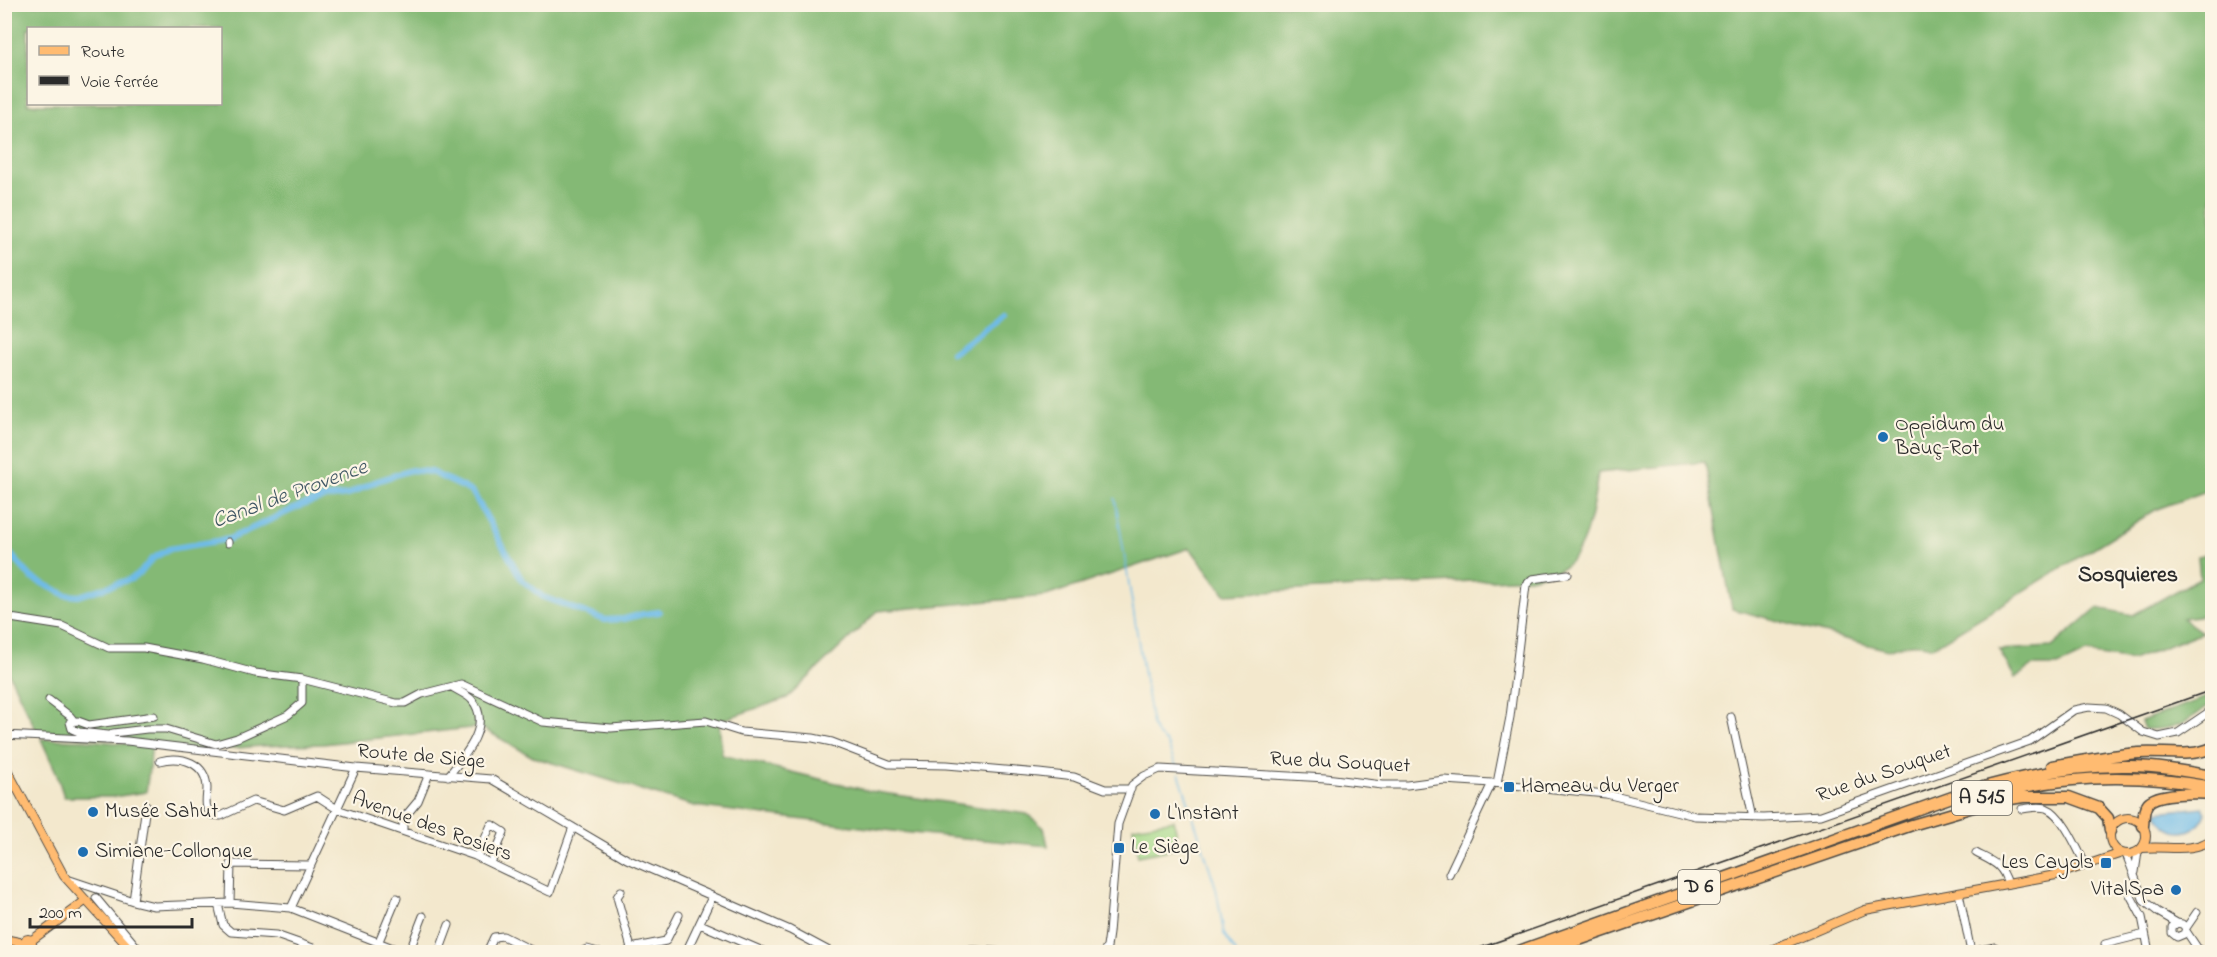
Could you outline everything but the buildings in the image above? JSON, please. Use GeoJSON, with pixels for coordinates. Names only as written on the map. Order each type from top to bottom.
{"type":"FeatureCollection","features":[{"type":"Feature","properties":{"kind":"highway"},"geometry":{"type":"LineString","coordinates":[[1881,822],[1920,804],[2002,776],[2098,758],[2141,753],[2179,754],[2206,751],[2212,748]]}},
{"type":"Feature","properties":{"kind":"highway","name":"A 515"},"geometry":{"type":"LineString","coordinates":[[1881,822],[2009,779],[2051,772],[2131,765],[2212,776]]}},
{"type":"Feature","properties":{"kind":"highway","name":"A 515"},"geometry":{"type":"LineString","coordinates":[[1762,876],[1898,826],[2015,788],[2055,781],[2133,777],[2174,780],[2212,787]]}},
{"type":"Feature","properties":{"kind":"highway"},"geometry":{"type":"LineString","coordinates":[[2143,826],[2145,808],[2152,800],[2181,795],[2212,794]]}},
{"type":"Feature","properties":{"kind":"highway"},"geometry":{"type":"LineString","coordinates":[[1762,876],[1987,802],[2023,797],[2069,798],[2099,808],[2108,818],[2110,837]]}},
{"type":"Feature","properties":{"kind":"highway","name":"D 6"},"geometry":{"type":"LineString","coordinates":[[1516,952],[1881,822]]}},
{"type":"Feature","properties":{"kind":"highway","name":"D 6"},"geometry":{"type":"LineString","coordinates":[[1544,952],[1762,876]]}},
{"type":"Feature","properties":{"kind":"main road"},"geometry":{"type":"LineString","coordinates":[[4,764],[66,878],[133,952]]}},
{"type":"Feature","properties":{"kind":"main road"},"geometry":{"type":"LineString","coordinates":[[2097,861],[2117,821],[2128,818],[2139,821],[2143,826],[2146,837],[2140,850]]}},
{"type":"Feature","properties":{"kind":"main road"},"geometry":{"type":"LineString","coordinates":[[2110,837],[2117,851],[2124,854]]}},
{"type":"Feature","properties":{"kind":"main road"},"geometry":{"type":"LineString","coordinates":[[2146,837],[2161,846]]}},
{"type":"Feature","properties":{"kind":"main road"},"geometry":{"type":"LineString","coordinates":[[1766,952],[1865,910],[2056,875],[2097,861],[2161,846],[2192,849],[2212,839]]}},
{"type":"Feature","properties":{"kind":"main road"},"geometry":{"type":"LineString","coordinates":[[4,939],[28,946],[88,904]]}},
{"type":"Feature","properties":{"kind":"street"},"geometry":{"type":"LineString","coordinates":[[1449,874],[1494,783],[1510,717],[1526,585],[1538,577],[1568,574]]}},
{"type":"Feature","properties":{"kind":"street"},"geometry":{"type":"LineString","coordinates":[[4,617],[62,627],[109,648],[144,648],[203,659],[255,673],[302,679],[396,703],[405,703],[422,694],[461,684],[543,722],[610,728],[706,721],[741,732],[813,738],[832,742],[889,764],[947,765],[1039,773],[1074,777],[1105,789],[1131,789],[1118,824],[1109,933],[1104,952]]}},
{"type":"Feature","properties":{"kind":"street"},"geometry":{"type":"LineString","coordinates":[[74,721],[70,722],[70,726],[79,732],[107,738],[113,733],[166,729],[216,744],[237,738],[288,715],[302,703],[302,679]]}},
{"type":"Feature","properties":{"kind":"street"},"geometry":{"type":"LineString","coordinates":[[448,776],[463,759],[478,735],[478,714],[472,700],[452,687]]}},
{"type":"Feature","properties":{"kind":"street"},"geometry":{"type":"LineString","coordinates":[[49,700],[74,721],[89,725],[154,716]]}},
{"type":"Feature","properties":{"kind":"street","name":"Rue du Souquet"},"geometry":{"type":"LineString","coordinates":[[1131,789],[1144,776],[1160,769],[1326,778],[1382,785],[1407,785],[1444,780],[1494,783],[1606,794],[1695,816],[1753,818],[1821,815],[2030,741],[2074,710],[2088,707],[2106,708],[2119,714],[2143,732],[2159,737],[2178,733],[2212,710]]}},
{"type":"Feature","properties":{"kind":"street"},"geometry":{"type":"LineString","coordinates":[[1731,717],[1753,818]]}},
{"type":"Feature","properties":{"kind":"street","name":"Route de Siège"},"geometry":{"type":"LineString","coordinates":[[4,735],[107,738],[356,768],[491,779],[627,859],[790,930],[831,952]]}},
{"type":"Feature","properties":{"kind":"street","name":"Avenue des Rosiers"},"geometry":{"type":"LineString","coordinates":[[160,760],[182,759],[197,766],[205,779],[206,807],[212,815],[225,815],[253,801],[284,810],[317,796],[337,809],[477,857],[550,892],[573,827]]}},
{"type":"Feature","properties":{"kind":"street"},"geometry":{"type":"LineString","coordinates":[[291,908],[356,768]]}},
{"type":"Feature","properties":{"kind":"street"},"geometry":{"type":"LineString","coordinates":[[403,831],[403,819],[418,801],[429,774]]}},
{"type":"Feature","properties":{"kind":"street"},"geometry":{"type":"LineString","coordinates":[[133,901],[146,805]]}},
{"type":"Feature","properties":{"kind":"street"},"geometry":{"type":"LineString","coordinates":[[2022,808],[2044,808],[2053,812],[2062,822],[2086,866]]}},
{"type":"Feature","properties":{"kind":"street"},"geometry":{"type":"LineString","coordinates":[[477,857],[491,825],[504,832],[491,863]]}},
{"type":"Feature","properties":{"kind":"street"},"geometry":{"type":"LineString","coordinates":[[2135,874],[2140,850]]}},
{"type":"Feature","properties":{"kind":"street"},"geometry":{"type":"LineString","coordinates":[[1976,853],[1999,866],[2008,884]]}},
{"type":"Feature","properties":{"kind":"street"},"geometry":{"type":"LineString","coordinates":[[2124,854],[2135,874],[2142,897],[2184,932],[2199,950]]}},
{"type":"Feature","properties":{"kind":"street"},"geometry":{"type":"LineString","coordinates":[[230,903],[231,864],[311,865]]}},
{"type":"Feature","properties":{"kind":"street"},"geometry":{"type":"LineString","coordinates":[[66,878],[133,901],[161,906],[230,903],[291,908],[404,952]]}},
{"type":"Feature","properties":{"kind":"street"},"geometry":{"type":"LineString","coordinates":[[2127,890],[2140,910],[2149,952]]}},
{"type":"Feature","properties":{"kind":"street"},"geometry":{"type":"LineString","coordinates":[[88,904],[104,891]]}},
{"type":"Feature","properties":{"kind":"street"},"geometry":{"type":"LineString","coordinates":[[621,891],[617,897],[629,950],[666,941],[679,915]]}},
{"type":"Feature","properties":{"kind":"street"},"geometry":{"type":"LineString","coordinates":[[1959,892],[1971,952],[1995,947]]}},
{"type":"Feature","properties":{"kind":"street"},"geometry":{"type":"LineString","coordinates":[[379,941],[397,897]]}},
{"type":"Feature","properties":{"kind":"street"},"geometry":{"type":"LineString","coordinates":[[686,952],[712,897]]}},
{"type":"Feature","properties":{"kind":"street"},"geometry":{"type":"LineString","coordinates":[[96,898],[141,952]]}},
{"type":"Feature","properties":{"kind":"street"},"geometry":{"type":"LineString","coordinates":[[218,903],[223,924],[231,932],[276,935],[298,941],[313,948],[314,952]]}},
{"type":"Feature","properties":{"kind":"street"},"geometry":{"type":"LineString","coordinates":[[2197,912],[2184,932],[2174,935],[2176,925],[2197,912]]}},
{"type":"Feature","properties":{"kind":"street"},"geometry":{"type":"LineString","coordinates":[[409,952],[423,916]]}},
{"type":"Feature","properties":{"kind":"street"},"geometry":{"type":"LineString","coordinates":[[700,924],[765,952]]}},
{"type":"Feature","properties":{"kind":"street"},"geometry":{"type":"LineString","coordinates":[[439,952],[448,925]]}},
{"type":"Feature","properties":{"kind":"street"},"geometry":{"type":"LineString","coordinates":[[2105,944],[2145,934]]}},
{"type":"Feature","properties":{"kind":"street"},"geometry":{"type":"LineString","coordinates":[[487,952],[494,937],[502,936],[535,952]]}},
{"type":"Feature","properties":{"kind":"street"},"geometry":{"type":"LineString","coordinates":[[581,952],[587,949],[598,952]]}},
{"type":"Feature","properties":{"kind":"street"},"geometry":{"type":"LineString","coordinates":[[920,952],[974,950],[1007,952]]}},
{"type":"Feature","properties":{"kind":"green space"},"geometry":{"type":"Polygon","coordinates":[[[4,5],[2212,5],[2212,489],[2157,509],[1933,647],[1910,644],[1888,650],[1732,609],[1705,462],[1598,473],[1584,539],[1571,561],[1550,573],[1530,578],[1225,594],[1190,548],[1046,596],[878,611],[787,698],[719,721],[722,755],[869,791],[1027,814],[1044,828],[1048,846],[901,832],[694,806],[533,757],[480,727],[323,744],[178,753],[131,740],[38,734],[4,663],[4,5]]]}},
{"type":"Feature","properties":{"kind":"green space"},"geometry":{"type":"Polygon","coordinates":[[[2212,552],[2212,609],[2206,615],[2182,618],[2202,632],[2132,660],[2086,653],[2058,666],[2033,666],[2015,678],[1999,650],[2052,647],[2097,608],[2133,615],[2200,578],[2198,556],[2212,552]]]}},
{"type":"Feature","properties":{"kind":"green space"},"geometry":{"type":"Polygon","coordinates":[[[2212,695],[2212,705],[2183,722],[2172,727],[2144,729],[2141,721],[2212,695]]]}},
{"type":"Feature","properties":{"kind":"green space"},"geometry":{"type":"Polygon","coordinates":[[[41,739],[152,746],[146,792],[113,797],[64,797],[41,739]]]}},
{"type":"Feature","properties":{"kind":"green space"},"geometry":{"type":"Polygon","coordinates":[[[1174,820],[1179,848],[1138,856],[1133,827],[1174,820]]]}},
{"type":"Feature","properties":{"kind":"water"},"geometry":{"type":"Polygon","coordinates":[[[2203,807],[2206,813],[2202,821],[2189,831],[2181,832],[2167,827],[2157,812],[2203,807]]]}},
{"type":"Feature","properties":{"kind":"waterway","name":"Canal de Provence"},"geometry":{"type":"LineString","coordinates":[[952,353],[1004,315]]}},
{"type":"Feature","properties":{"kind":"waterway","name":"Canal de Provence"},"geometry":{"type":"LineString","coordinates":[[4,547],[32,578],[66,595],[79,596],[131,579],[141,572],[152,559],[169,549],[229,539],[300,506],[324,498],[347,495],[377,481],[411,470],[431,472],[473,493],[522,580],[543,597],[605,620],[659,612]]}},
{"type":"Feature","properties":{"kind":"waterway"},"geometry":{"type":"LineString","coordinates":[[1115,498],[1152,725],[1158,736],[1166,742],[1177,768]]}},
{"type":"Feature","properties":{"kind":"waterway"},"geometry":{"type":"LineString","coordinates":[[1179,773],[1216,888],[1224,934],[1236,952]]}},
{"type":"Feature","properties":{"kind":"railway"},"geometry":{"type":"LineString","coordinates":[[1468,952],[2212,690]]}},
{"type":"Feature","properties":{"kind":"place","name":"Oppidum du Bauç-Rot"},"geometry":{"type":"Point","coordinates":[1883,437]}},
{"type":"Feature","properties":{"kind":"place","name":"Hameau du Verger"},"geometry":{"type":"Point","coordinates":[1509,787]}},
{"type":"Feature","properties":{"kind":"place","name":"Musée Sahut"},"geometry":{"type":"Point","coordinates":[93,812]}},
{"type":"Feature","properties":{"kind":"place","name":"L'Instant"},"geometry":{"type":"Point","coordinates":[1155,814]}},
{"type":"Feature","properties":{"kind":"place","name":"Le Siège"},"geometry":{"type":"Point","coordinates":[1119,848]}},
{"type":"Feature","properties":{"kind":"place","name":"Simiane-Collongue"},"geometry":{"type":"Point","coordinates":[83,852]}},
{"type":"Feature","properties":{"kind":"place","name":"Les Cayols"},"geometry":{"type":"Point","coordinates":[2106,863]}},
{"type":"Feature","properties":{"kind":"place","name":"VitalSpa"},"geometry":{"type":"Point","coordinates":[2176,890]}},
{"type":"Feature","properties":{"kind":"district","name":"Sosquieres"},"geometry":{"type":"Point","coordinates":[2128,576]}}]}
